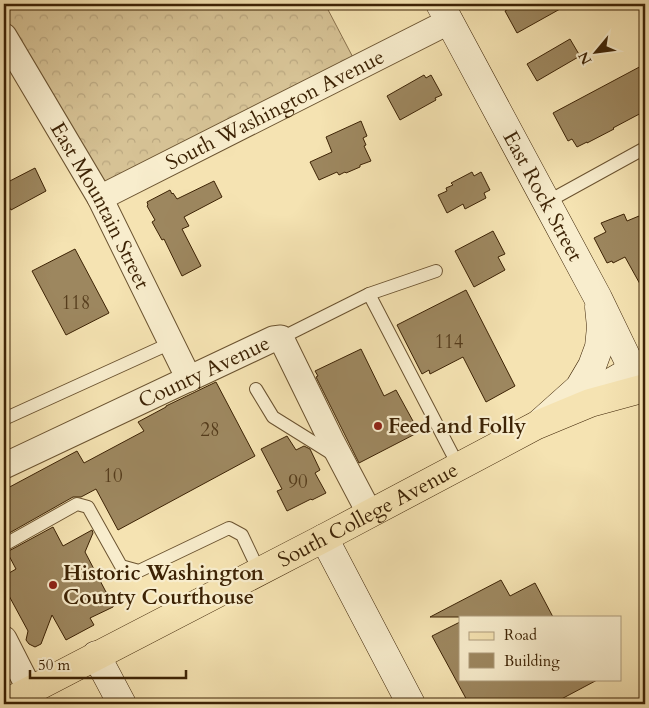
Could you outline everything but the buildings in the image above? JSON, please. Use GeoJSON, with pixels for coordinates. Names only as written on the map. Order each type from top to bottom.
{"type":"FeatureCollection","features":[{"type":"Feature","properties":{"kind":"main road","name":"South College Avenue"},"geometry":{"type":"LineString","coordinates":[[4,704],[537,425],[590,404],[641,378]]}},
{"type":"Feature","properties":{"kind":"street","name":"South Washington Avenue"},"geometry":{"type":"LineString","coordinates":[[100,198],[445,12]]}},
{"type":"Feature","properties":{"kind":"street","name":"East Rock Street"},"geometry":{"type":"LineString","coordinates":[[445,12],[641,378]]}},
{"type":"Feature","properties":{"kind":"street","name":"East Mountain Street"},"geometry":{"type":"LineString","coordinates":[[4,36],[100,198],[189,379]]}},
{"type":"Feature","properties":{"kind":"street"},"geometry":{"type":"LineString","coordinates":[[537,425],[579,388],[592,366],[599,347],[601,327],[598,298]]}},
{"type":"Feature","properties":{"kind":"street","name":"County Avenue"},"geometry":{"type":"LineString","coordinates":[[4,466],[273,339],[281,338],[340,459],[370,514]]}},
{"type":"Feature","properties":{"kind":"street"},"geometry":{"type":"LineString","coordinates":[[324,538],[411,704]]}},
{"type":"Feature","properties":{"kind":"street"},"geometry":{"type":"LineString","coordinates":[[4,640],[30,690]]}},
{"type":"Feature","properties":{"kind":"street"},"geometry":{"type":"LineString","coordinates":[[96,656],[122,704]]}},
{"type":"Feature","properties":{"kind":"lane"},"geometry":{"type":"LineString","coordinates":[[546,202],[645,148]]}},
{"type":"Feature","properties":{"kind":"lane"},"geometry":{"type":"LineString","coordinates":[[281,338],[369,294],[436,271]]}},
{"type":"Feature","properties":{"kind":"lane"},"geometry":{"type":"LineString","coordinates":[[369,294],[459,467]]}},
{"type":"Feature","properties":{"kind":"lane"},"geometry":{"type":"LineString","coordinates":[[4,419],[171,343]]}},
{"type":"Feature","properties":{"kind":"lane"},"geometry":{"type":"LineString","coordinates":[[256,389],[273,417],[340,459]]}},
{"type":"Feature","properties":{"kind":"lane"},"geometry":{"type":"LineString","coordinates":[[4,545],[78,504],[88,507],[121,566],[139,571],[229,528],[242,535],[259,572]]}},
{"type":"Feature","properties":{"kind":"green space"},"geometry":{"type":"Polygon","coordinates":[[[4,4],[325,4],[358,67],[100,198],[4,36],[4,4]]]}},
{"type":"Feature","properties":{"kind":"place","name":"Feed and Folly"},"geometry":{"type":"Point","coordinates":[378,426]}},
{"type":"Feature","properties":{"kind":"place","name":"Historic Washington County Courthouse"},"geometry":{"type":"Point","coordinates":[53,585]}}]}
